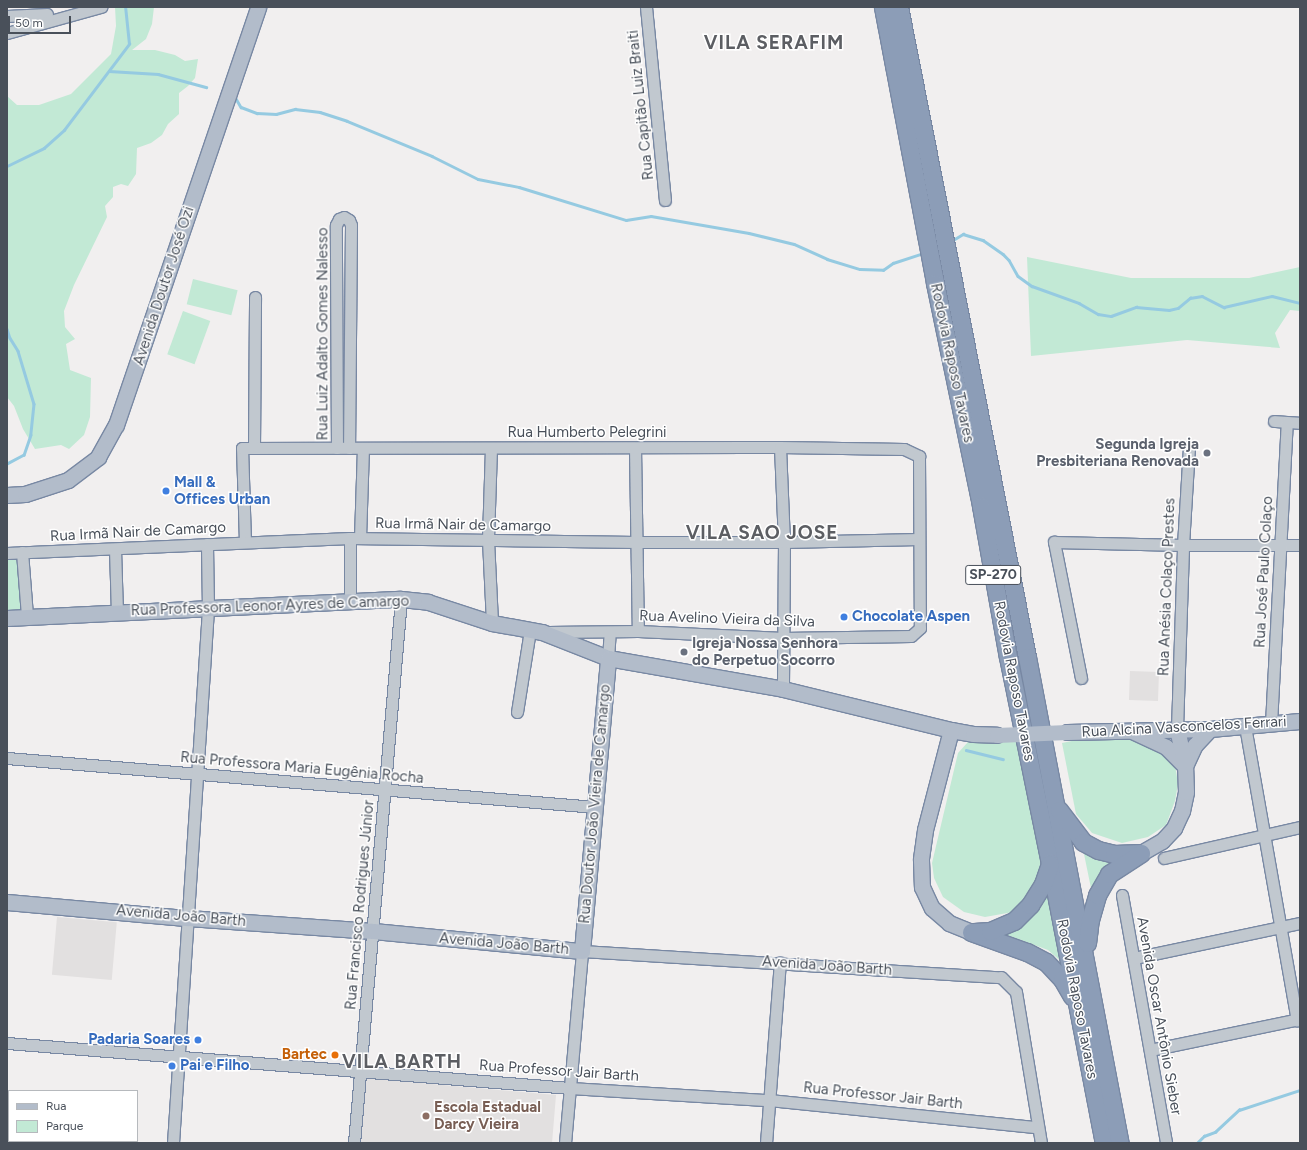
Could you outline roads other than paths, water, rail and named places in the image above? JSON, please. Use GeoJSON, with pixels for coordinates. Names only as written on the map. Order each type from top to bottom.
{"type":"FeatureCollection","features":[{"type":"Feature","properties":{"kind":"highway","name":"Rodovia Raposo Tavares"},"geometry":{"type":"LineString","coordinates":[[883,7],[935,283],[981,506],[1008,657],[1050,863],[1104,1143]]}},
{"type":"Feature","properties":{"kind":"highway","name":"Rodovia Raposo Tavares"},"geometry":{"type":"LineString","coordinates":[[899,7],[1028,657],[1053,796],[1120,1143]]}},
{"type":"Feature","properties":{"kind":"highway"},"geometry":{"type":"LineString","coordinates":[[1053,796],[1060,812],[1083,842],[1098,850],[1114,854],[1141,853]]}},
{"type":"Feature","properties":{"kind":"highway"},"geometry":{"type":"LineString","coordinates":[[1085,962],[1090,920],[1097,894],[1109,874],[1141,853]]}},
{"type":"Feature","properties":{"kind":"highway"},"geometry":{"type":"LineString","coordinates":[[971,932],[990,931],[1014,921],[1030,905],[1043,884],[1050,863]]}},
{"type":"Feature","properties":{"kind":"highway"},"geometry":{"type":"LineString","coordinates":[[971,932],[1027,952],[1046,962],[1062,979],[1078,1006]]}},
{"type":"Feature","properties":{"kind":"main road","name":"Avenida Doutor José Ozi"},"geometry":{"type":"LineString","coordinates":[[7,495],[25,494],[68,480],[98,456],[116,425],[255,10]]}},
{"type":"Feature","properties":{"kind":"main road","name":"Rua Professora Leonor Ayres de Camargo"},"geometry":{"type":"LineString","coordinates":[[7,618],[401,599],[428,602],[492,623],[536,631],[608,658],[783,689],[951,730],[973,734],[996,735]]}},
{"type":"Feature","properties":{"kind":"main road","name":"Rua Doutor João Vieira de Camargo"},"geometry":{"type":"LineString","coordinates":[[582,951],[608,658]]}},
{"type":"Feature","properties":{"kind":"main road","name":"Rua Alcina Vasconcelos Ferrari"},"geometry":{"type":"LineString","coordinates":[[996,735],[1177,728],[1210,729],[1300,721]]}},
{"type":"Feature","properties":{"kind":"main road"},"geometry":{"type":"LineString","coordinates":[[932,726],[942,736],[946,749]]}},
{"type":"Feature","properties":{"kind":"main road"},"geometry":{"type":"LineString","coordinates":[[1141,853],[1162,841],[1174,828],[1182,811],[1186,792],[1185,766],[1177,728]]}},
{"type":"Feature","properties":{"kind":"main road"},"geometry":{"type":"LineString","coordinates":[[1185,766],[1195,745],[1210,729]]}},
{"type":"Feature","properties":{"kind":"main road"},"geometry":{"type":"LineString","coordinates":[[951,730],[925,830],[921,860],[922,887],[932,908],[949,923],[971,932]]}},
{"type":"Feature","properties":{"kind":"main road"},"geometry":{"type":"LineString","coordinates":[[1128,730],[1166,747],[1185,766]]}},
{"type":"Feature","properties":{"kind":"main road"},"geometry":{"type":"LineString","coordinates":[[946,749],[973,734]]}},
{"type":"Feature","properties":{"kind":"main road","name":"Avenida João Barth"},"geometry":{"type":"LineString","coordinates":[[7,902],[188,918],[372,931],[582,951]]}},
{"type":"Feature","properties":{"kind":"street"},"geometry":{"type":"LineString","coordinates":[[7,16],[47,14],[100,7]]}},
{"type":"Feature","properties":{"kind":"street","name":"Rua Capitão Luiz Braiti"},"geometry":{"type":"LineString","coordinates":[[646,7],[665,200]]}},
{"type":"Feature","properties":{"kind":"street"},"geometry":{"type":"LineString","coordinates":[[7,33],[47,14]]}},
{"type":"Feature","properties":{"kind":"street","name":"Rua Luiz Adalto Gomes Nalesso"},"geometry":{"type":"LineString","coordinates":[[337,448],[336,224],[339,219],[344,217],[349,220],[351,225],[349,448]]}},
{"type":"Feature","properties":{"kind":"street"},"geometry":{"type":"LineString","coordinates":[[337,294],[350,293]]}},
{"type":"Feature","properties":{"kind":"street"},"geometry":{"type":"LineString","coordinates":[[245,542],[242,448],[254,448],[255,297]]}},
{"type":"Feature","properties":{"kind":"street"},"geometry":{"type":"LineString","coordinates":[[336,369],[350,368]]}},
{"type":"Feature","properties":{"kind":"street"},"geometry":{"type":"LineString","coordinates":[[1274,421],[1300,423]]}},
{"type":"Feature","properties":{"kind":"street","name":"Rua José Paulo Colaço"},"geometry":{"type":"LineString","coordinates":[[1271,724],[1287,422]]}},
{"type":"Feature","properties":{"kind":"street"},"geometry":{"type":"LineString","coordinates":[[780,446],[784,542],[783,689]]}},
{"type":"Feature","properties":{"kind":"street","name":"Rua Humberto Pelegrini"},"geometry":{"type":"LineString","coordinates":[[254,448],[635,448],[780,446],[904,449],[919,456],[919,539]]}},
{"type":"Feature","properties":{"kind":"street","name":"Rua Anésia Colaço Prestes"},"geometry":{"type":"LineString","coordinates":[[1177,728],[1188,447]]}},
{"type":"Feature","properties":{"kind":"street"},"geometry":{"type":"LineString","coordinates":[[350,602],[363,448]]}},
{"type":"Feature","properties":{"kind":"street"},"geometry":{"type":"LineString","coordinates":[[491,448],[488,540],[492,623]]}},
{"type":"Feature","properties":{"kind":"street"},"geometry":{"type":"LineString","coordinates":[[635,448],[638,632]]}},
{"type":"Feature","properties":{"kind":"street","name":"Rua Irmã Nair de Camargo"},"geometry":{"type":"LineString","coordinates":[[7,553],[355,538],[636,542],[784,542],[919,539]]}},
{"type":"Feature","properties":{"kind":"street","name":"Rua Avelino Vieira da Silva"},"geometry":{"type":"LineString","coordinates":[[536,631],[638,632],[783,638],[911,636],[920,628],[919,539]]}},
{"type":"Feature","properties":{"kind":"street"},"geometry":{"type":"LineString","coordinates":[[1081,678],[1054,542],[1183,546],[1300,545]]}},
{"type":"Feature","properties":{"kind":"street"},"geometry":{"type":"LineString","coordinates":[[173,1143],[208,609],[207,544]]}},
{"type":"Feature","properties":{"kind":"street"},"geometry":{"type":"LineString","coordinates":[[114,549],[117,612]]}},
{"type":"Feature","properties":{"kind":"street"},"geometry":{"type":"LineString","coordinates":[[22,552],[28,616]]}},
{"type":"Feature","properties":{"kind":"street","name":"Rua Francisco Rodrigues Júnior"},"geometry":{"type":"LineString","coordinates":[[354,1143],[401,599]]}},
{"type":"Feature","properties":{"kind":"street"},"geometry":{"type":"LineString","coordinates":[[517,712],[536,631]]}},
{"type":"Feature","properties":{"kind":"street","name":"Rua Doutor João Vieira de Camargo"},"geometry":{"type":"LineString","coordinates":[[608,658],[610,632]]}},
{"type":"Feature","properties":{"kind":"street"},"geometry":{"type":"LineString","coordinates":[[1150,1050],[1298,1019],[1245,726]]}},
{"type":"Feature","properties":{"kind":"street","name":"Rua Professora Maria Eugênia Rocha"},"geometry":{"type":"LineString","coordinates":[[7,758],[595,808]]}},
{"type":"Feature","properties":{"kind":"street"},"geometry":{"type":"LineString","coordinates":[[1164,858],[1300,827]]}},
{"type":"Feature","properties":{"kind":"street","name":"Avenida Oscar Antônio Sieber"},"geometry":{"type":"LineString","coordinates":[[1122,895],[1166,1143]]}},
{"type":"Feature","properties":{"kind":"street"},"geometry":{"type":"LineString","coordinates":[[1134,958],[1300,923]]}},
{"type":"Feature","properties":{"kind":"street","name":"Rua Doutor João Vieira de Camargo"},"geometry":{"type":"LineString","coordinates":[[565,1143],[582,951]]}},
{"type":"Feature","properties":{"kind":"street","name":"Avenida João Barth"},"geometry":{"type":"LineString","coordinates":[[582,951],[1002,976],[1016,992],[1038,1138]]}},
{"type":"Feature","properties":{"kind":"street"},"geometry":{"type":"LineString","coordinates":[[766,1143],[780,963]]}},
{"type":"Feature","properties":{"kind":"street","name":"Rua Professor Jair Barth"},"geometry":{"type":"LineString","coordinates":[[7,1043],[570,1088],[769,1100],[1038,1138]]}},
{"type":"Feature","properties":{"kind":"waterway"},"geometry":{"type":"LineString","coordinates":[[7,166],[44,148],[64,130],[129,44],[125,7]]}},
{"type":"Feature","properties":{"kind":"waterway"},"geometry":{"type":"LineString","coordinates":[[109,71],[158,74],[206,87]]}},
{"type":"Feature","properties":{"kind":"waterway"},"geometry":{"type":"LineString","coordinates":[[234,95],[241,107],[257,113],[276,114],[295,109],[320,112],[347,121],[432,156],[478,179],[519,187],[626,220],[651,216],[749,233],[794,244],[827,259],[860,269],[883,270],[893,263],[920,254]]}},
{"type":"Feature","properties":{"kind":"waterway"},"geometry":{"type":"LineString","coordinates":[[953,240],[963,234],[983,240],[1003,254],[1009,260],[1018,276],[1032,286],[1079,303],[1098,314],[1111,316],[1136,307],[1169,310],[1178,308],[1190,298],[1202,296],[1224,307],[1272,296],[1300,303]]}},
{"type":"Feature","properties":{"kind":"waterway"},"geometry":{"type":"LineString","coordinates":[[7,329],[10,338],[18,351],[34,404],[31,435],[24,455],[7,464]]}},
{"type":"Feature","properties":{"kind":"waterway"},"geometry":{"type":"LineString","coordinates":[[966,750],[1003,759]]}},
{"type":"Feature","properties":{"kind":"waterway"},"geometry":{"type":"LineString","coordinates":[[1197,1143],[1204,1136],[1215,1132],[1239,1110],[1300,1090]]}},
{"type":"Feature","properties":{"kind":"place","name":"Segunda Igreja Presbiteriana Renovada"},"geometry":{"type":"Point","coordinates":[1207,453]}},
{"type":"Feature","properties":{"kind":"place","name":"Mall & Offices Urban"},"geometry":{"type":"Point","coordinates":[166,491]}},
{"type":"Feature","properties":{"kind":"place","name":"Chocolate Aspen"},"geometry":{"type":"Point","coordinates":[844,617]}},
{"type":"Feature","properties":{"kind":"place","name":"Igreja Nossa Senhora do Perpetuo Socorro"},"geometry":{"type":"Point","coordinates":[684,652]}},
{"type":"Feature","properties":{"kind":"place","name":"Padaria Soares"},"geometry":{"type":"Point","coordinates":[198,1040]}},
{"type":"Feature","properties":{"kind":"place","name":"Bartec"},"geometry":{"type":"Point","coordinates":[335,1055]}},
{"type":"Feature","properties":{"kind":"place","name":"Pai e Filho"},"geometry":{"type":"Point","coordinates":[172,1066]}},
{"type":"Feature","properties":{"kind":"place","name":"Escola Estadual Darcy Vieira"},"geometry":{"type":"Point","coordinates":[426,1116]}},
{"type":"Feature","properties":{"kind":"district","name":"VILA SERAFIM"},"geometry":{"type":"Point","coordinates":[774,43]}},
{"type":"Feature","properties":{"kind":"district","name":"VILA SAO JOSE"},"geometry":{"type":"Point","coordinates":[762,533]}},
{"type":"Feature","properties":{"kind":"district","name":"VILA BARTH"},"geometry":{"type":"Point","coordinates":[402,1062]}}]}
